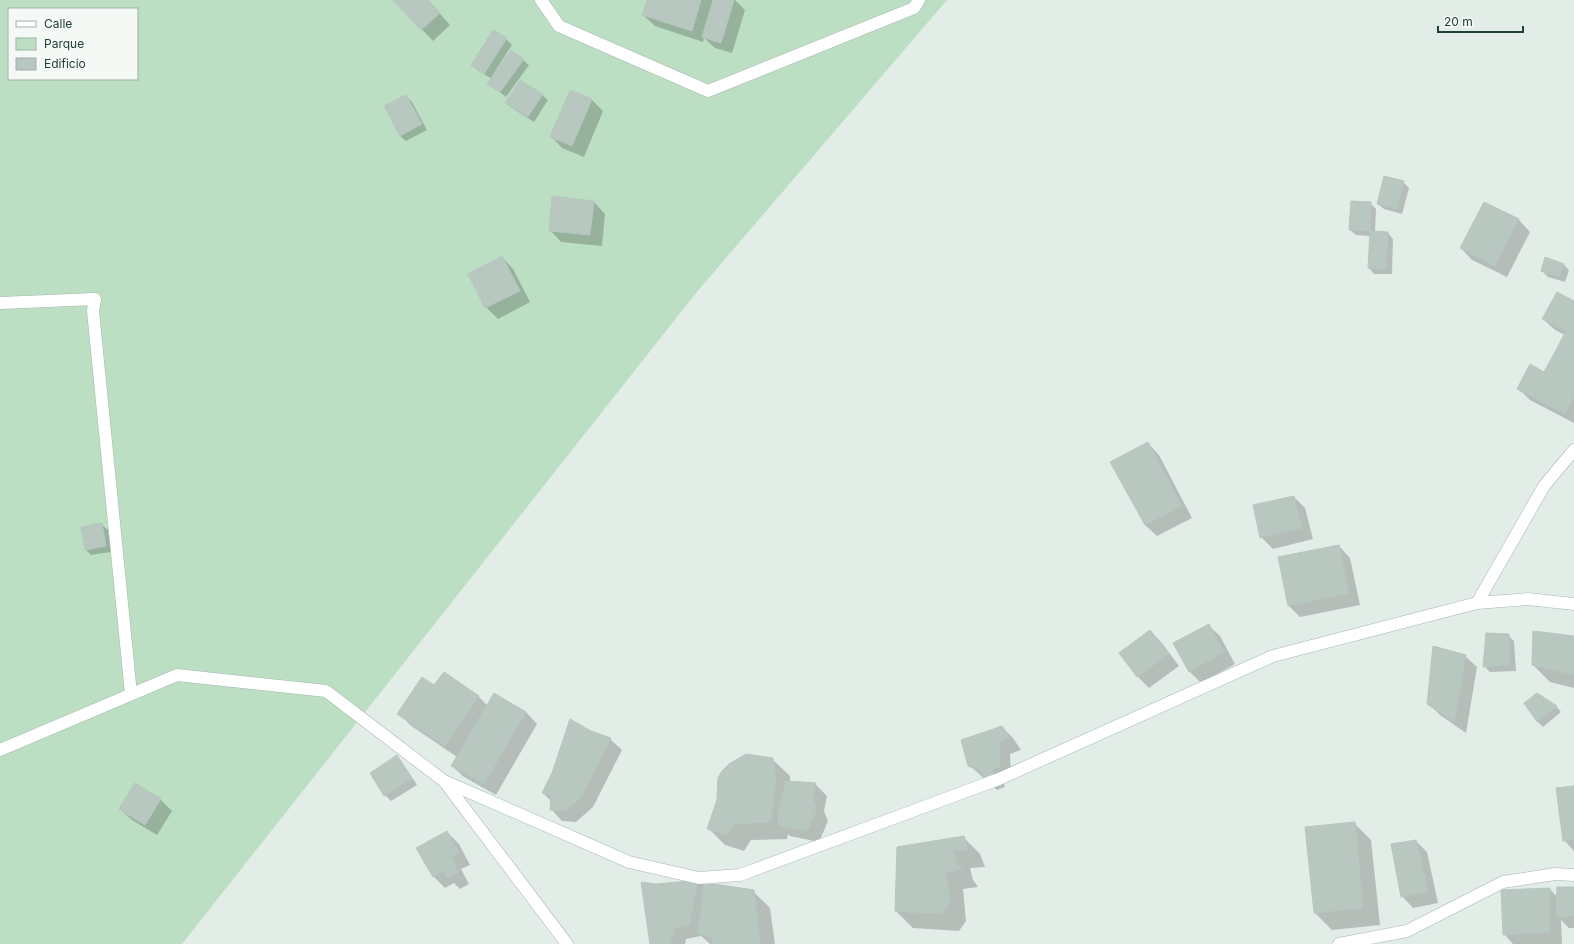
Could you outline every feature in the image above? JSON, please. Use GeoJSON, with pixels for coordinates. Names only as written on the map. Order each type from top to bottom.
{"type":"FeatureCollection","features":[{"type":"Feature","properties":{"kind":"street"},"geometry":{"type":"LineString","coordinates":[[541,0],[559,26],[708,91],[914,8],[919,0]]}},
{"type":"Feature","properties":{"kind":"street"},"geometry":{"type":"LineString","coordinates":[[0,303],[96,299],[93,311],[131,694]]}},
{"type":"Feature","properties":{"kind":"street"},"geometry":{"type":"LineString","coordinates":[[1477,603],[1544,486],[1574,450]]}},
{"type":"Feature","properties":{"kind":"street"},"geometry":{"type":"LineString","coordinates":[[0,750],[177,675],[326,691],[444,781],[629,862],[699,878],[740,875],[999,779],[1273,656],[1477,603],[1528,600],[1574,604]]}},
{"type":"Feature","properties":{"kind":"street"},"geometry":{"type":"LineString","coordinates":[[444,781],[567,944]]}},
{"type":"Feature","properties":{"kind":"street"},"geometry":{"type":"LineString","coordinates":[[1339,944],[1407,931],[1503,882],[1555,874],[1574,875]]}},
{"type":"Feature","properties":{"kind":"green space"},"geometry":{"type":"Polygon","coordinates":[[[0,0],[947,0],[696,293],[182,944],[0,944],[0,0]]]}},
{"type":"Feature","properties":{"kind":"building"},"geometry":{"type":"Polygon","coordinates":[[[393,0],[428,0],[440,13],[421,30],[393,0]]]}},
{"type":"Feature","properties":{"kind":"building"},"geometry":{"type":"Polygon","coordinates":[[[647,0],[701,0],[692,31],[642,15],[647,0]]]}},
{"type":"Feature","properties":{"kind":"building"},"geometry":{"type":"Polygon","coordinates":[[[713,0],[734,0],[721,43],[702,37],[713,0]]]}},
{"type":"Feature","properties":{"kind":"building"},"geometry":{"type":"Polygon","coordinates":[[[493,30],[507,38],[484,74],[471,65],[493,30]]]}},
{"type":"Feature","properties":{"kind":"building"},"geometry":{"type":"Polygon","coordinates":[[[511,50],[524,59],[500,92],[487,84],[511,50]]]}},
{"type":"Feature","properties":{"kind":"building"},"geometry":{"type":"Polygon","coordinates":[[[520,80],[543,94],[528,117],[505,103],[520,80]]]}},
{"type":"Feature","properties":{"kind":"building"},"geometry":{"type":"Polygon","coordinates":[[[570,90],[592,99],[572,146],[550,137],[570,90]]]}},
{"type":"Feature","properties":{"kind":"building"},"geometry":{"type":"Polygon","coordinates":[[[406,95],[422,124],[400,136],[384,106],[406,95]]]}},
{"type":"Feature","properties":{"kind":"building"},"geometry":{"type":"Polygon","coordinates":[[[1384,176],[1404,181],[1397,209],[1377,204],[1384,176]]]}},
{"type":"Feature","properties":{"kind":"building"},"geometry":{"type":"Polygon","coordinates":[[[552,196],[594,201],[590,235],[549,231],[552,196]]]}},
{"type":"Feature","properties":{"kind":"building"},"geometry":{"type":"Polygon","coordinates":[[[1351,201],[1371,202],[1370,231],[1349,230],[1351,201]]]}},
{"type":"Feature","properties":{"kind":"building"},"geometry":{"type":"Polygon","coordinates":[[[1484,202],[1519,219],[1495,266],[1460,248],[1484,202]]]}},
{"type":"Feature","properties":{"kind":"building"},"geometry":{"type":"Polygon","coordinates":[[[1370,231],[1388,232],[1386,269],[1368,268],[1370,231]]]}},
{"type":"Feature","properties":{"kind":"building"},"geometry":{"type":"Polygon","coordinates":[[[502,256],[520,291],[485,308],[468,274],[502,256]]]}},
{"type":"Feature","properties":{"kind":"building"},"geometry":{"type":"Polygon","coordinates":[[[1545,257],[1564,264],[1559,277],[1541,271],[1545,257]]]}},
{"type":"Feature","properties":{"kind":"building"},"geometry":{"type":"Polygon","coordinates":[[[1557,292],[1574,301],[1574,362],[1555,352],[1566,331],[1542,319],[1557,292]]]}},
{"type":"Feature","properties":{"kind":"building"},"geometry":{"type":"Polygon","coordinates":[[[1555,352],[1574,362],[1574,397],[1565,414],[1517,389],[1530,364],[1544,372],[1555,352]]]}},
{"type":"Feature","properties":{"kind":"building"},"geometry":{"type":"Polygon","coordinates":[[[1148,442],[1182,506],[1145,525],[1110,462],[1148,442]]]}},
{"type":"Feature","properties":{"kind":"building"},"geometry":{"type":"Polygon","coordinates":[[[1294,496],[1302,528],[1260,538],[1253,505],[1294,496]]]}},
{"type":"Feature","properties":{"kind":"building"},"geometry":{"type":"Polygon","coordinates":[[[102,523],[106,546],[85,550],[81,527],[102,523]]]}},
{"type":"Feature","properties":{"kind":"building"},"geometry":{"type":"Polygon","coordinates":[[[1339,545],[1349,593],[1288,606],[1278,557],[1339,545]]]}},
{"type":"Feature","properties":{"kind":"building"},"geometry":{"type":"Polygon","coordinates":[[[1209,624],[1224,652],[1189,672],[1173,643],[1209,624]]]}},
{"type":"Feature","properties":{"kind":"building"},"geometry":{"type":"Polygon","coordinates":[[[1150,630],[1169,654],[1137,677],[1119,653],[1150,630]]]}},
{"type":"Feature","properties":{"kind":"building"},"geometry":{"type":"Polygon","coordinates":[[[1533,631],[1574,636],[1574,675],[1532,665],[1533,631]]]}},
{"type":"Feature","properties":{"kind":"building"},"geometry":{"type":"Polygon","coordinates":[[[1486,633],[1509,634],[1510,665],[1483,667],[1486,633]]]}},
{"type":"Feature","properties":{"kind":"building"},"geometry":{"type":"Polygon","coordinates":[[[1433,646],[1466,655],[1454,722],[1427,704],[1433,646]]]}},
{"type":"Feature","properties":{"kind":"building"},"geometry":{"type":"Polygon","coordinates":[[[444,672],[479,696],[445,746],[397,714],[422,677],[434,685],[444,672]]]}},
{"type":"Feature","properties":{"kind":"building"},"geometry":{"type":"Polygon","coordinates":[[[494,693],[526,712],[484,784],[451,766],[494,693]]]}},
{"type":"Feature","properties":{"kind":"building"},"geometry":{"type":"Polygon","coordinates":[[[1537,693],[1557,706],[1537,722],[1524,703],[1537,693]]]}},
{"type":"Feature","properties":{"kind":"building"},"geometry":{"type":"Polygon","coordinates":[[[570,719],[591,731],[611,738],[582,796],[565,811],[550,810],[551,795],[542,793],[552,773],[570,719]]]}},
{"type":"Feature","properties":{"kind":"building"},"geometry":{"type":"Polygon","coordinates":[[[1002,726],[1010,738],[999,742],[1000,767],[992,769],[994,776],[985,779],[981,771],[968,766],[961,740],[1002,726]]]}},
{"type":"Feature","properties":{"kind":"building"},"geometry":{"type":"Polygon","coordinates":[[[746,754],[773,758],[776,779],[771,822],[734,824],[727,835],[707,829],[717,800],[718,778],[729,764],[746,754]]]}},
{"type":"Feature","properties":{"kind":"building"},"geometry":{"type":"Polygon","coordinates":[[[397,755],[412,779],[384,796],[370,773],[397,755]]]}},
{"type":"Feature","properties":{"kind":"building"},"geometry":{"type":"Polygon","coordinates":[[[786,781],[816,783],[813,799],[817,809],[807,831],[778,825],[778,815],[786,781]]]}},
{"type":"Feature","properties":{"kind":"building"},"geometry":{"type":"Polygon","coordinates":[[[135,783],[161,799],[145,825],[119,809],[135,783]]]}},
{"type":"Feature","properties":{"kind":"building"},"geometry":{"type":"Polygon","coordinates":[[[1574,786],[1574,839],[1563,841],[1556,788],[1574,786]]]}},
{"type":"Feature","properties":{"kind":"building"},"geometry":{"type":"Polygon","coordinates":[[[1355,822],[1363,908],[1314,913],[1305,827],[1355,822]]]}},
{"type":"Feature","properties":{"kind":"building"},"geometry":{"type":"Polygon","coordinates":[[[447,831],[459,853],[451,857],[458,872],[447,878],[444,871],[433,877],[416,848],[447,831]]]}},
{"type":"Feature","properties":{"kind":"building"},"geometry":{"type":"Polygon","coordinates":[[[964,836],[968,850],[954,851],[956,862],[962,870],[946,872],[950,904],[941,914],[895,911],[897,847],[964,836]]]}},
{"type":"Feature","properties":{"kind":"building"},"geometry":{"type":"Polygon","coordinates":[[[1416,840],[1428,892],[1401,897],[1391,844],[1416,840]]]}},
{"type":"Feature","properties":{"kind":"building"},"geometry":{"type":"Polygon","coordinates":[[[702,880],[697,885],[689,925],[675,928],[670,944],[650,944],[641,882],[656,884],[702,880]]]}},
{"type":"Feature","properties":{"kind":"building"},"geometry":{"type":"Polygon","coordinates":[[[714,884],[754,890],[760,944],[712,944],[712,937],[698,934],[704,885],[714,884]]]}},
{"type":"Feature","properties":{"kind":"building"},"geometry":{"type":"Polygon","coordinates":[[[1557,887],[1574,887],[1574,916],[1556,917],[1557,887]]]}},
{"type":"Feature","properties":{"kind":"building"},"geometry":{"type":"Polygon","coordinates":[[[1550,888],[1550,932],[1503,935],[1501,890],[1550,888]]]}}]}
